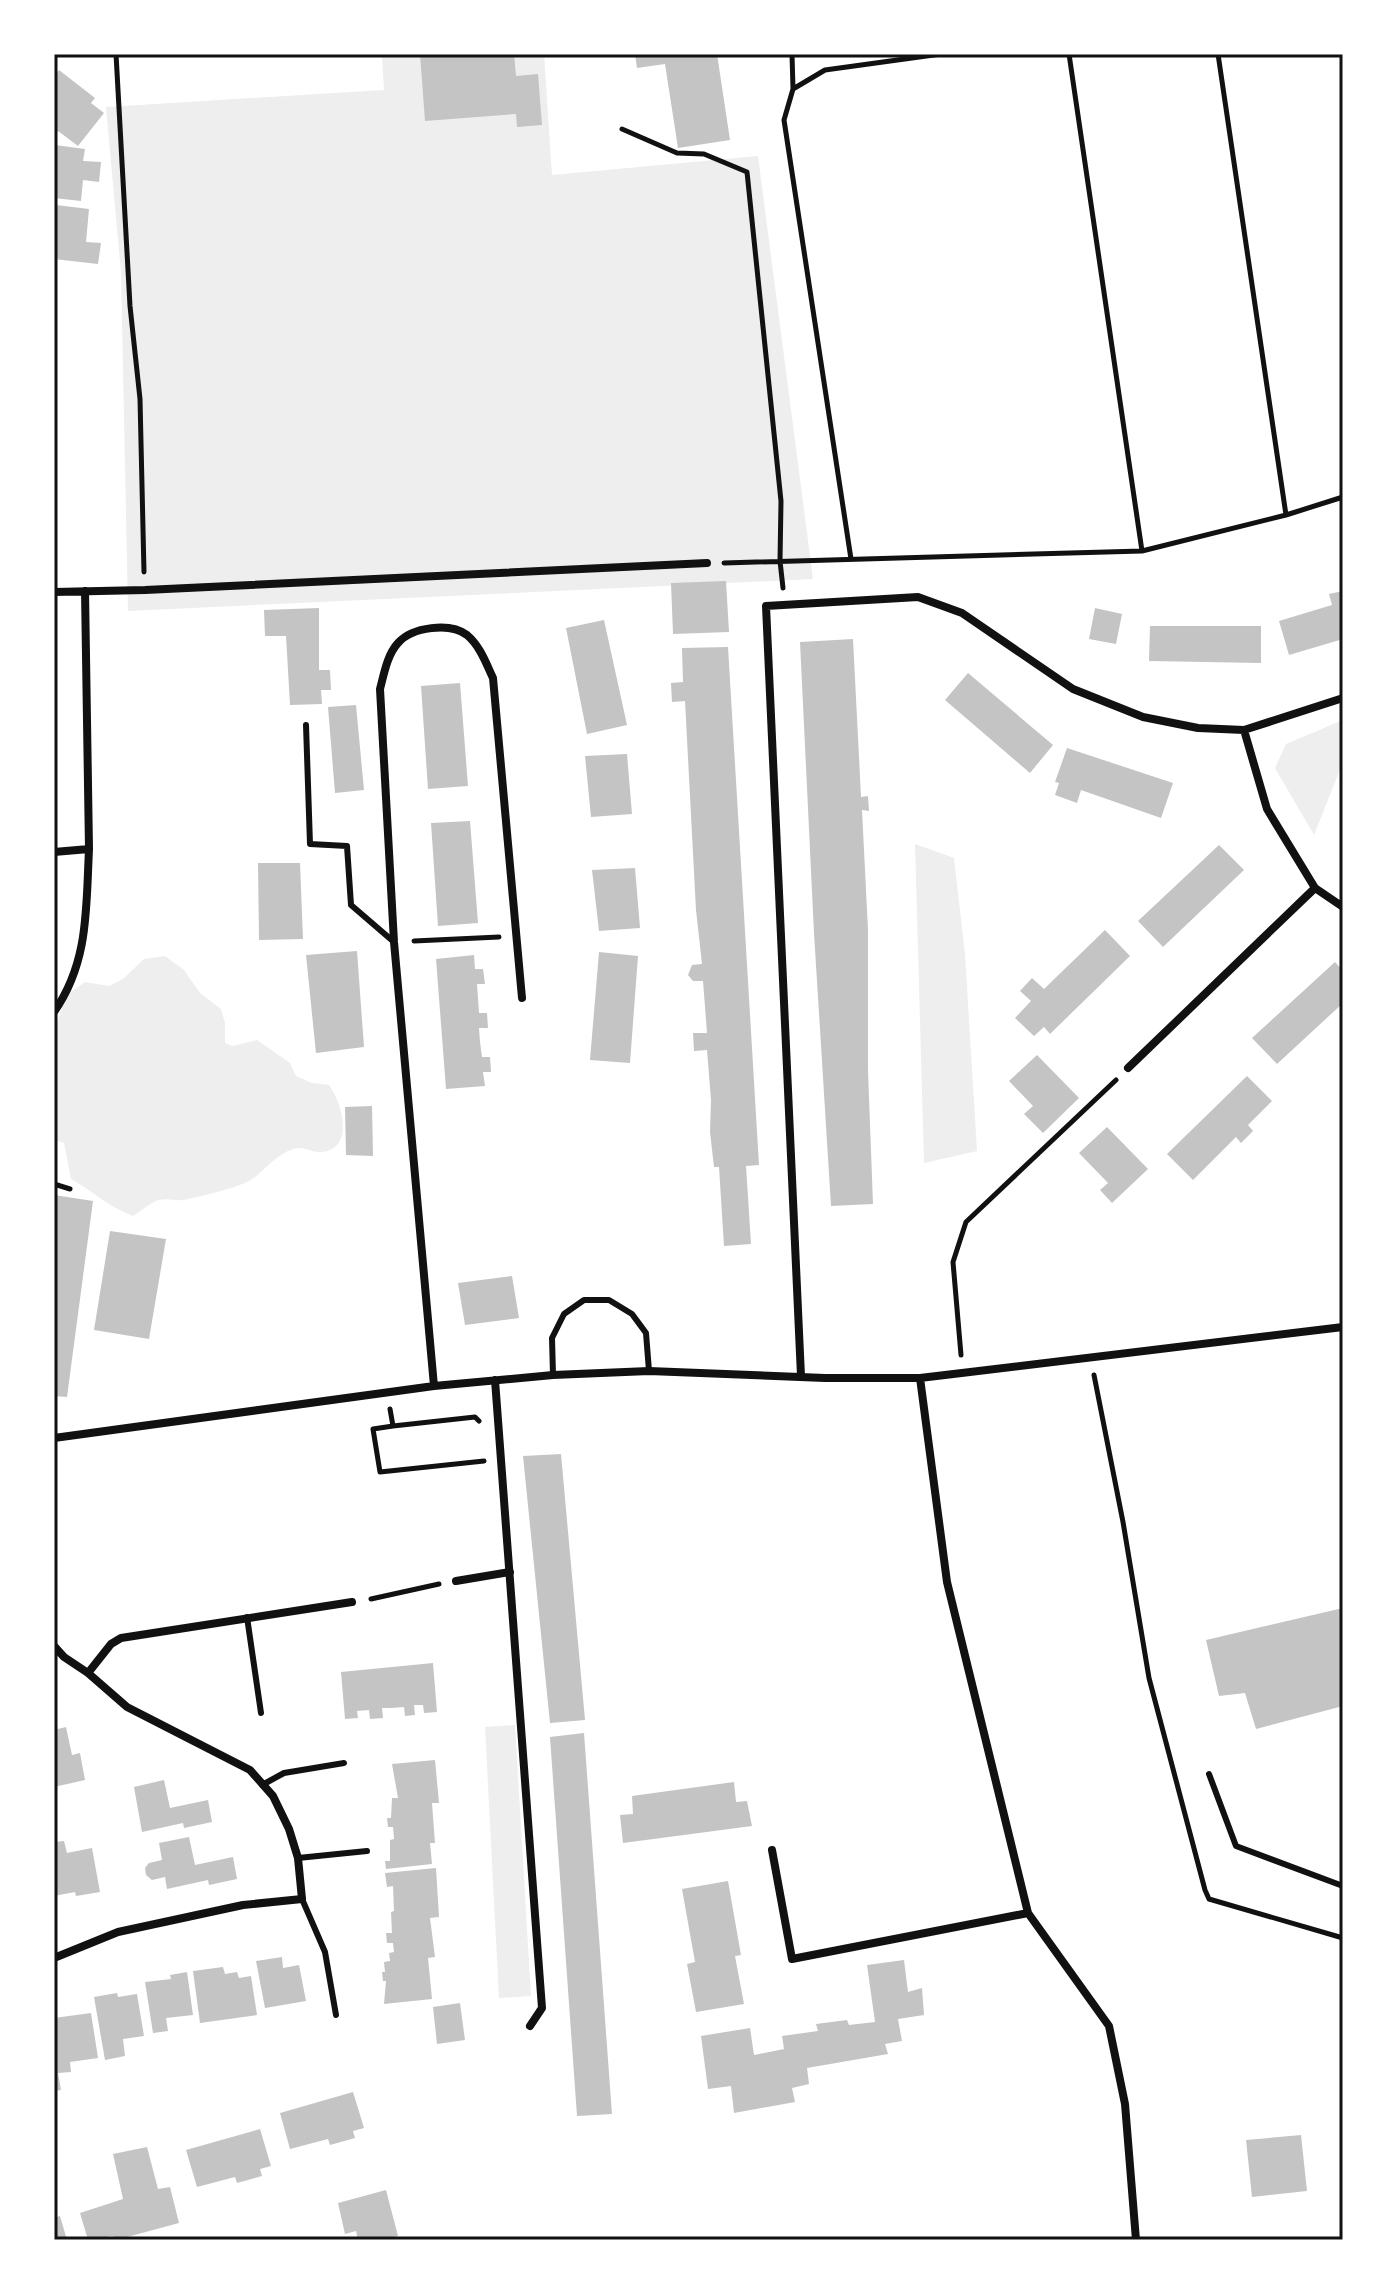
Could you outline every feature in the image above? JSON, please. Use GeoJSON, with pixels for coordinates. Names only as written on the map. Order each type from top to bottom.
{"type":"FeatureCollection","features":[{"type":"Feature","properties":{"kind":"street"},"geometry":{"type":"LineString","coordinates":[[54,592],[707,563]]}},
{"type":"Feature","properties":{"kind":"street"},"geometry":{"type":"LineString","coordinates":[[54,1012],[77,971],[85,920],[89,849],[85,591]]}},
{"type":"Feature","properties":{"kind":"street"},"geometry":{"type":"LineString","coordinates":[[801,1376],[766,606],[918,597],[962,613],[1073,689],[1143,717],[1198,728],[1244,730],[1343,698]]}},
{"type":"Feature","properties":{"kind":"street"},"geometry":{"type":"LineString","coordinates":[[434,1386],[394,942],[380,689],[387,663],[398,643],[417,630],[443,628],[466,634],[482,653],[493,678],[522,998]]}},
{"type":"Feature","properties":{"kind":"street"},"geometry":{"type":"LineString","coordinates":[[1244,730],[1267,809],[1315,888],[1343,907]]}},
{"type":"Feature","properties":{"kind":"street"},"geometry":{"type":"LineString","coordinates":[[54,852],[89,849]]}},
{"type":"Feature","properties":{"kind":"street"},"geometry":{"type":"LineString","coordinates":[[1128,1068],[1315,888]]}},
{"type":"Feature","properties":{"kind":"street"},"geometry":{"type":"LineString","coordinates":[[54,1438],[434,1386],[553,1375],[649,1371],[920,1378],[1343,1327]]}},
{"type":"Feature","properties":{"kind":"street"},"geometry":{"type":"LineString","coordinates":[[920,1378],[947,1582],[1028,1913],[1109,2026],[1125,2104],[1136,2240]]}},
{"type":"Feature","properties":{"kind":"street"},"geometry":{"type":"LineString","coordinates":[[495,1380],[542,2008],[530,2026]]}},
{"type":"Feature","properties":{"kind":"street"},"geometry":{"type":"LineString","coordinates":[[456,1581],[510,1572]]}},
{"type":"Feature","properties":{"kind":"street"},"geometry":{"type":"LineString","coordinates":[[88,1673],[111,1644],[121,1638],[352,1602]]}},
{"type":"Feature","properties":{"kind":"street"},"geometry":{"type":"LineString","coordinates":[[54,1646],[127,1707],[250,1770],[273,1796],[289,1829],[298,1858],[302,1899],[243,1905],[118,1932],[54,1958]]}},
{"type":"Feature","properties":{"kind":"street"},"geometry":{"type":"LineString","coordinates":[[772,1850],[792,1959],[1028,1913]]}},
{"type":"Feature","properties":{"kind":"lane"},"geometry":{"type":"LineString","coordinates":[[306,725],[310,844],[347,846],[351,905],[394,942]]}},
{"type":"Feature","properties":{"kind":"lane"},"geometry":{"type":"LineString","coordinates":[[553,1375],[552,1338],[564,1314],[584,1300],[609,1300],[632,1314],[646,1333],[649,1371]]}},
{"type":"Feature","properties":{"kind":"lane"},"geometry":{"type":"LineString","coordinates":[[247,1617],[261,1713]]}},
{"type":"Feature","properties":{"kind":"lane"},"geometry":{"type":"LineString","coordinates":[[262,1785],[284,1773],[344,1763]]}},
{"type":"Feature","properties":{"kind":"lane"},"geometry":{"type":"LineString","coordinates":[[1209,1774],[1236,1846],[1343,1886]]}},
{"type":"Feature","properties":{"kind":"lane"},"geometry":{"type":"LineString","coordinates":[[298,1858],[367,1851]]}},
{"type":"Feature","properties":{"kind":"lane"},"geometry":{"type":"LineString","coordinates":[[302,1899],[325,1952],[336,2015]]}},
{"type":"Feature","properties":{"kind":"path"},"geometry":{"type":"LineString","coordinates":[[116,54],[130,306],[140,399],[145,590]]}},
{"type":"Feature","properties":{"kind":"path"},"geometry":{"type":"LineString","coordinates":[[792,54],[793,89],[784,120],[851,559]]}},
{"type":"Feature","properties":{"kind":"path"},"geometry":{"type":"LineString","coordinates":[[793,89],[825,70],[941,54]]}},
{"type":"Feature","properties":{"kind":"path"},"geometry":{"type":"LineString","coordinates":[[1069,54],[1142,551]]}},
{"type":"Feature","properties":{"kind":"path"},"geometry":{"type":"LineString","coordinates":[[1218,54],[1286,515]]}},
{"type":"Feature","properties":{"kind":"path"},"geometry":{"type":"LineString","coordinates":[[622,129],[677,153],[704,154],[747,172],[781,501],[780,561],[785,605]]}},
{"type":"Feature","properties":{"kind":"path"},"geometry":{"type":"LineString","coordinates":[[707,563],[1142,551],[1286,515],[1343,497]]}},
{"type":"Feature","properties":{"kind":"path"},"geometry":{"type":"LineString","coordinates":[[394,942],[516,936]]}},
{"type":"Feature","properties":{"kind":"path"},"geometry":{"type":"LineString","coordinates":[[963,1375],[953,1262],[966,1222],[1128,1068]]}},
{"type":"Feature","properties":{"kind":"path"},"geometry":{"type":"LineString","coordinates":[[54,1184],[70,1189]]}},
{"type":"Feature","properties":{"kind":"path"},"geometry":{"type":"LineString","coordinates":[[1091,1359],[1149,1678],[1205,1890],[1209,1899],[1343,1938]]}},
{"type":"Feature","properties":{"kind":"path"},"geometry":{"type":"LineString","coordinates":[[388,1392],[393,1426]]}},
{"type":"Feature","properties":{"kind":"path"},"geometry":{"type":"LineString","coordinates":[[486,1427],[475,1417],[373,1429],[380,1472],[502,1459]]}},
{"type":"Feature","properties":{"kind":"path"},"geometry":{"type":"LineString","coordinates":[[352,1602],[456,1581]]}},
{"type":"Feature","properties":{"kind":"shaded area"},"geometry":{"type":"Polygon","coordinates":[[[382,54],[544,54],[552,175],[758,156],[813,579],[128,611],[121,273],[106,107],[384,90],[382,54]]]}},
{"type":"Feature","properties":{"kind":"shaded area"},"geometry":{"type":"Polygon","coordinates":[[[1343,720],[1343,762],[1314,835],[1275,768],[1286,744],[1343,720]]]}},
{"type":"Feature","properties":{"kind":"shaded area"},"geometry":{"type":"Polygon","coordinates":[[[915,844],[954,858],[965,954],[977,1151],[924,1163],[915,844]]]}},
{"type":"Feature","properties":{"kind":"shaded area"},"geometry":{"type":"Polygon","coordinates":[[[165,956],[184,970],[200,993],[221,1009],[225,1043],[233,1046],[257,1040],[290,1063],[296,1076],[312,1083],[329,1085],[342,1115],[342,1136],[337,1145],[329,1150],[293,1149],[243,1184],[184,1200],[159,1200],[133,1216],[71,1179],[64,1143],[54,1140],[54,1044],[62,1008],[73,990],[85,982],[109,986],[123,979],[144,959],[165,956]]]}},
{"type":"Feature","properties":{"kind":"shaded area"},"geometry":{"type":"Polygon","coordinates":[[[515,1725],[531,1996],[499,1998],[485,1727],[515,1725]]]}},
{"type":"Feature","properties":{"kind":"building"},"geometry":{"type":"Polygon","coordinates":[[[420,54],[514,54],[516,76],[538,74],[542,125],[517,127],[516,114],[425,121],[420,54]]]}},
{"type":"Feature","properties":{"kind":"building"},"geometry":{"type":"Polygon","coordinates":[[[635,54],[717,54],[730,140],[678,148],[665,64],[637,68],[635,54]]]}},
{"type":"Feature","properties":{"kind":"building"},"geometry":{"type":"Polygon","coordinates":[[[59,70],[95,98],[91,103],[104,113],[78,146],[58,131],[54,136],[54,77],[59,70]]]}},
{"type":"Feature","properties":{"kind":"building"},"geometry":{"type":"Polygon","coordinates":[[[55,145],[85,149],[83,161],[101,162],[99,182],[83,180],[81,201],[54,198],[55,145]]]}},
{"type":"Feature","properties":{"kind":"building"},"geometry":{"type":"Polygon","coordinates":[[[56,205],[89,209],[86,242],[101,243],[98,264],[54,259],[56,205]]]}},
{"type":"Feature","properties":{"kind":"building"},"geometry":{"type":"Polygon","coordinates":[[[726,581],[729,632],[673,634],[671,583],[726,581]]]}},
{"type":"Feature","properties":{"kind":"building"},"geometry":{"type":"Polygon","coordinates":[[[1343,591],[1343,639],[1289,655],[1279,621],[1332,605],[1329,594],[1343,591]]]}},
{"type":"Feature","properties":{"kind":"building"},"geometry":{"type":"Polygon","coordinates":[[[319,608],[319,670],[330,670],[331,690],[321,690],[322,704],[290,705],[286,636],[265,636],[264,610],[319,608]]]}},
{"type":"Feature","properties":{"kind":"building"},"geometry":{"type":"Polygon","coordinates":[[[1095,608],[1122,614],[1116,644],[1089,639],[1095,608]]]}},
{"type":"Feature","properties":{"kind":"building"},"geometry":{"type":"Polygon","coordinates":[[[604,620],[627,725],[587,734],[566,628],[604,620]]]}},
{"type":"Feature","properties":{"kind":"building"},"geometry":{"type":"Polygon","coordinates":[[[1150,626],[1261,626],[1261,663],[1149,661],[1150,626]]]}},
{"type":"Feature","properties":{"kind":"building"},"geometry":{"type":"Polygon","coordinates":[[[853,639],[861,797],[868,796],[869,811],[862,810],[868,930],[868,1071],[873,1204],[831,1206],[800,642],[853,639]]]}},
{"type":"Feature","properties":{"kind":"building"},"geometry":{"type":"Polygon","coordinates":[[[728,647],[759,1165],[746,1166],[751,1244],[724,1246],[719,1167],[714,1167],[710,1132],[707,1050],[694,1051],[693,1033],[707,1033],[703,981],[693,981],[688,975],[692,965],[702,964],[696,910],[685,701],[672,702],[671,683],[683,682],[682,648],[728,647]]]}},
{"type":"Feature","properties":{"kind":"building"},"geometry":{"type":"Polygon","coordinates":[[[968,673],[1053,745],[1030,773],[945,700],[968,673]]]}},
{"type":"Feature","properties":{"kind":"building"},"geometry":{"type":"Polygon","coordinates":[[[460,683],[468,786],[428,789],[421,686],[460,683]]]}},
{"type":"Feature","properties":{"kind":"building"},"geometry":{"type":"Polygon","coordinates":[[[356,705],[364,790],[335,793],[328,707],[356,705]]]}},
{"type":"Feature","properties":{"kind":"building"},"geometry":{"type":"Polygon","coordinates":[[[1067,748],[1173,783],[1161,818],[1081,790],[1077,803],[1055,795],[1059,783],[1055,782],[1067,748]]]}},
{"type":"Feature","properties":{"kind":"building"},"geometry":{"type":"Polygon","coordinates":[[[627,754],[632,814],[591,817],[585,756],[627,754]]]}},
{"type":"Feature","properties":{"kind":"building"},"geometry":{"type":"Polygon","coordinates":[[[470,821],[478,923],[438,926],[431,823],[470,821]]]}},
{"type":"Feature","properties":{"kind":"building"},"geometry":{"type":"Polygon","coordinates":[[[1219,845],[1244,870],[1163,947],[1138,921],[1219,845]]]}},
{"type":"Feature","properties":{"kind":"building"},"geometry":{"type":"Polygon","coordinates":[[[258,863],[300,863],[303,939],[259,940],[258,863]]]}},
{"type":"Feature","properties":{"kind":"building"},"geometry":{"type":"Polygon","coordinates":[[[635,868],[640,928],[599,931],[592,870],[635,868]]]}},
{"type":"Feature","properties":{"kind":"building"},"geometry":{"type":"Polygon","coordinates":[[[1105,930],[1130,956],[1050,1034],[1044,1027],[1034,1036],[1015,1018],[1031,1001],[1020,991],[1032,978],[1044,989],[1105,930]]]}},
{"type":"Feature","properties":{"kind":"building"},"geometry":{"type":"Polygon","coordinates":[[[357,951],[364,1047],[316,1053],[306,955],[357,951]]]}},
{"type":"Feature","properties":{"kind":"building"},"geometry":{"type":"Polygon","coordinates":[[[599,952],[638,956],[630,1063],[590,1060],[599,952]]]}},
{"type":"Feature","properties":{"kind":"building"},"geometry":{"type":"Polygon","coordinates":[[[474,955],[475,969],[483,969],[485,984],[477,984],[479,1013],[487,1013],[488,1028],[479,1028],[480,1042],[482,1057],[490,1057],[491,1072],[483,1072],[485,1086],[446,1089],[436,959],[474,955]]]}},
{"type":"Feature","properties":{"kind":"building"},"geometry":{"type":"Polygon","coordinates":[[[1335,962],[1343,971],[1343,1003],[1277,1064],[1252,1038],[1335,962]]]}},
{"type":"Feature","properties":{"kind":"building"},"geometry":{"type":"Polygon","coordinates":[[[1037,1055],[1079,1098],[1043,1133],[1024,1114],[1033,1106],[1009,1081],[1037,1055]]]}},
{"type":"Feature","properties":{"kind":"building"},"geometry":{"type":"Polygon","coordinates":[[[1247,1076],[1272,1101],[1248,1125],[1253,1131],[1241,1143],[1236,1137],[1193,1180],[1167,1154],[1247,1076]]]}},
{"type":"Feature","properties":{"kind":"building"},"geometry":{"type":"Polygon","coordinates":[[[372,1106],[373,1156],[346,1155],[345,1107],[372,1106]]]}},
{"type":"Feature","properties":{"kind":"building"},"geometry":{"type":"Polygon","coordinates":[[[1107,1127],[1148,1169],[1112,1203],[1100,1190],[1108,1183],[1079,1153],[1107,1127]]]}},
{"type":"Feature","properties":{"kind":"building"},"geometry":{"type":"Polygon","coordinates":[[[54,1195],[93,1201],[67,1397],[54,1396],[54,1195]]]}},
{"type":"Feature","properties":{"kind":"building"},"geometry":{"type":"Polygon","coordinates":[[[110,1231],[166,1239],[149,1339],[94,1330],[110,1231]]]}},
{"type":"Feature","properties":{"kind":"building"},"geometry":{"type":"Polygon","coordinates":[[[512,1276],[519,1318],[465,1325],[458,1283],[512,1276]]]}},
{"type":"Feature","properties":{"kind":"building"},"geometry":{"type":"Polygon","coordinates":[[[561,1454],[585,1720],[550,1723],[523,1456],[561,1454]]]}},
{"type":"Feature","properties":{"kind":"building"},"geometry":{"type":"Polygon","coordinates":[[[1343,1608],[1343,1706],[1256,1729],[1245,1693],[1219,1696],[1206,1640],[1343,1608]]]}},
{"type":"Feature","properties":{"kind":"building"},"geometry":{"type":"Polygon","coordinates":[[[433,1663],[437,1712],[424,1713],[423,1705],[414,1705],[415,1715],[405,1716],[404,1707],[382,1708],[383,1718],[370,1719],[369,1710],[357,1711],[358,1718],[345,1719],[341,1672],[433,1663]]]}},
{"type":"Feature","properties":{"kind":"building"},"geometry":{"type":"Polygon","coordinates":[[[66,1727],[72,1755],[80,1753],[85,1780],[54,1787],[54,1730],[66,1727]]]}},
{"type":"Feature","properties":{"kind":"building"},"geometry":{"type":"Polygon","coordinates":[[[584,1733],[612,2114],[577,2116],[550,1737],[584,1733]]]}},
{"type":"Feature","properties":{"kind":"building"},"geometry":{"type":"Polygon","coordinates":[[[435,1760],[439,1803],[432,1803],[435,1843],[430,1843],[432,1864],[386,1869],[385,1861],[390,1861],[390,1840],[394,1839],[393,1827],[388,1827],[387,1818],[391,1818],[392,1798],[398,1798],[392,1764],[435,1760]]]}},
{"type":"Feature","properties":{"kind":"building"},"geometry":{"type":"Polygon","coordinates":[[[164,1780],[170,1808],[208,1800],[212,1822],[184,1828],[183,1823],[142,1832],[134,1787],[164,1780]]]}},
{"type":"Feature","properties":{"kind":"building"},"geometry":{"type":"Polygon","coordinates":[[[734,1782],[736,1802],[747,1801],[752,1826],[623,1843],[620,1815],[633,1814],[632,1796],[734,1782]]]}},
{"type":"Feature","properties":{"kind":"building"},"geometry":{"type":"Polygon","coordinates":[[[189,1837],[195,1865],[233,1857],[237,1879],[209,1885],[208,1880],[167,1889],[165,1877],[152,1880],[146,1875],[145,1868],[149,1863],[162,1860],[159,1843],[189,1837]]]}},
{"type":"Feature","properties":{"kind":"building"},"geometry":{"type":"Polygon","coordinates":[[[64,1841],[67,1853],[92,1848],[100,1892],[54,1896],[54,1842],[64,1841]]]}},
{"type":"Feature","properties":{"kind":"building"},"geometry":{"type":"Polygon","coordinates":[[[436,1868],[439,1917],[430,1918],[435,1957],[428,1958],[432,1999],[384,2004],[386,1981],[383,1981],[382,1972],[385,1972],[384,1962],[390,1961],[389,1953],[394,1952],[393,1943],[387,1943],[386,1933],[392,1933],[393,1886],[387,1887],[385,1873],[436,1868]]]}},
{"type":"Feature","properties":{"kind":"building"},"geometry":{"type":"Polygon","coordinates":[[[728,1881],[741,1955],[735,1956],[744,2004],[696,2012],[687,1964],[695,1962],[682,1889],[728,1881]]]}},
{"type":"Feature","properties":{"kind":"building"},"geometry":{"type":"Polygon","coordinates":[[[282,1957],[283,1968],[299,1965],[306,2001],[265,2008],[256,1961],[282,1957]]]}},
{"type":"Feature","properties":{"kind":"building"},"geometry":{"type":"Polygon","coordinates":[[[904,1960],[908,1992],[922,1988],[924,2015],[898,2019],[902,2041],[885,2044],[888,2054],[807,2068],[809,2084],[792,2088],[795,2102],[734,2113],[731,2086],[708,2089],[701,2036],[750,2028],[754,2055],[784,2049],[782,2036],[818,2031],[816,2024],[847,2020],[849,2025],[875,2022],[867,1965],[904,1960]]]}},
{"type":"Feature","properties":{"kind":"building"},"geometry":{"type":"Polygon","coordinates":[[[223,1967],[225,1974],[237,1972],[239,1978],[251,1976],[257,2015],[200,2023],[193,1971],[223,1967]]]}},
{"type":"Feature","properties":{"kind":"building"},"geometry":{"type":"Polygon","coordinates":[[[187,1972],[193,2015],[166,2018],[168,2031],[153,2033],[145,1982],[171,1979],[170,1975],[187,1972]]]}},
{"type":"Feature","properties":{"kind":"building"},"geometry":{"type":"Polygon","coordinates":[[[117,1993],[118,1997],[137,1994],[144,2036],[123,2039],[125,2056],[105,2060],[94,1997],[117,1993]]]}},
{"type":"Feature","properties":{"kind":"building"},"geometry":{"type":"Polygon","coordinates":[[[460,2003],[465,2040],[437,2044],[433,2007],[460,2003]]]}},
{"type":"Feature","properties":{"kind":"building"},"geometry":{"type":"Polygon","coordinates":[[[91,2013],[98,2058],[70,2062],[71,2072],[58,2073],[61,2090],[54,2091],[54,2018],[91,2013]]]}},
{"type":"Feature","properties":{"kind":"building"},"geometry":{"type":"Polygon","coordinates":[[[353,2092],[364,2128],[353,2131],[355,2138],[330,2145],[328,2139],[290,2149],[280,2113],[353,2092]]]}},
{"type":"Feature","properties":{"kind":"building"},"geometry":{"type":"Polygon","coordinates":[[[260,2129],[271,2166],[260,2169],[262,2176],[237,2183],[235,2177],[197,2187],[186,2150],[260,2129]]]}},
{"type":"Feature","properties":{"kind":"building"},"geometry":{"type":"Polygon","coordinates":[[[1301,2135],[1307,2191],[1252,2197],[1246,2140],[1301,2135]]]}},
{"type":"Feature","properties":{"kind":"building"},"geometry":{"type":"Polygon","coordinates":[[[147,2147],[158,2189],[170,2187],[179,2223],[116,2240],[113,2236],[88,2240],[80,2213],[123,2199],[113,2154],[147,2147]]]}},
{"type":"Feature","properties":{"kind":"building"},"geometry":{"type":"Polygon","coordinates":[[[386,2190],[398,2236],[394,2237],[395,2240],[358,2240],[356,2231],[345,2234],[338,2203],[386,2190]]]}},
{"type":"Feature","properties":{"kind":"building"},"geometry":{"type":"Polygon","coordinates":[[[60,2216],[67,2240],[54,2240],[54,2218],[60,2216]]]}}]}
